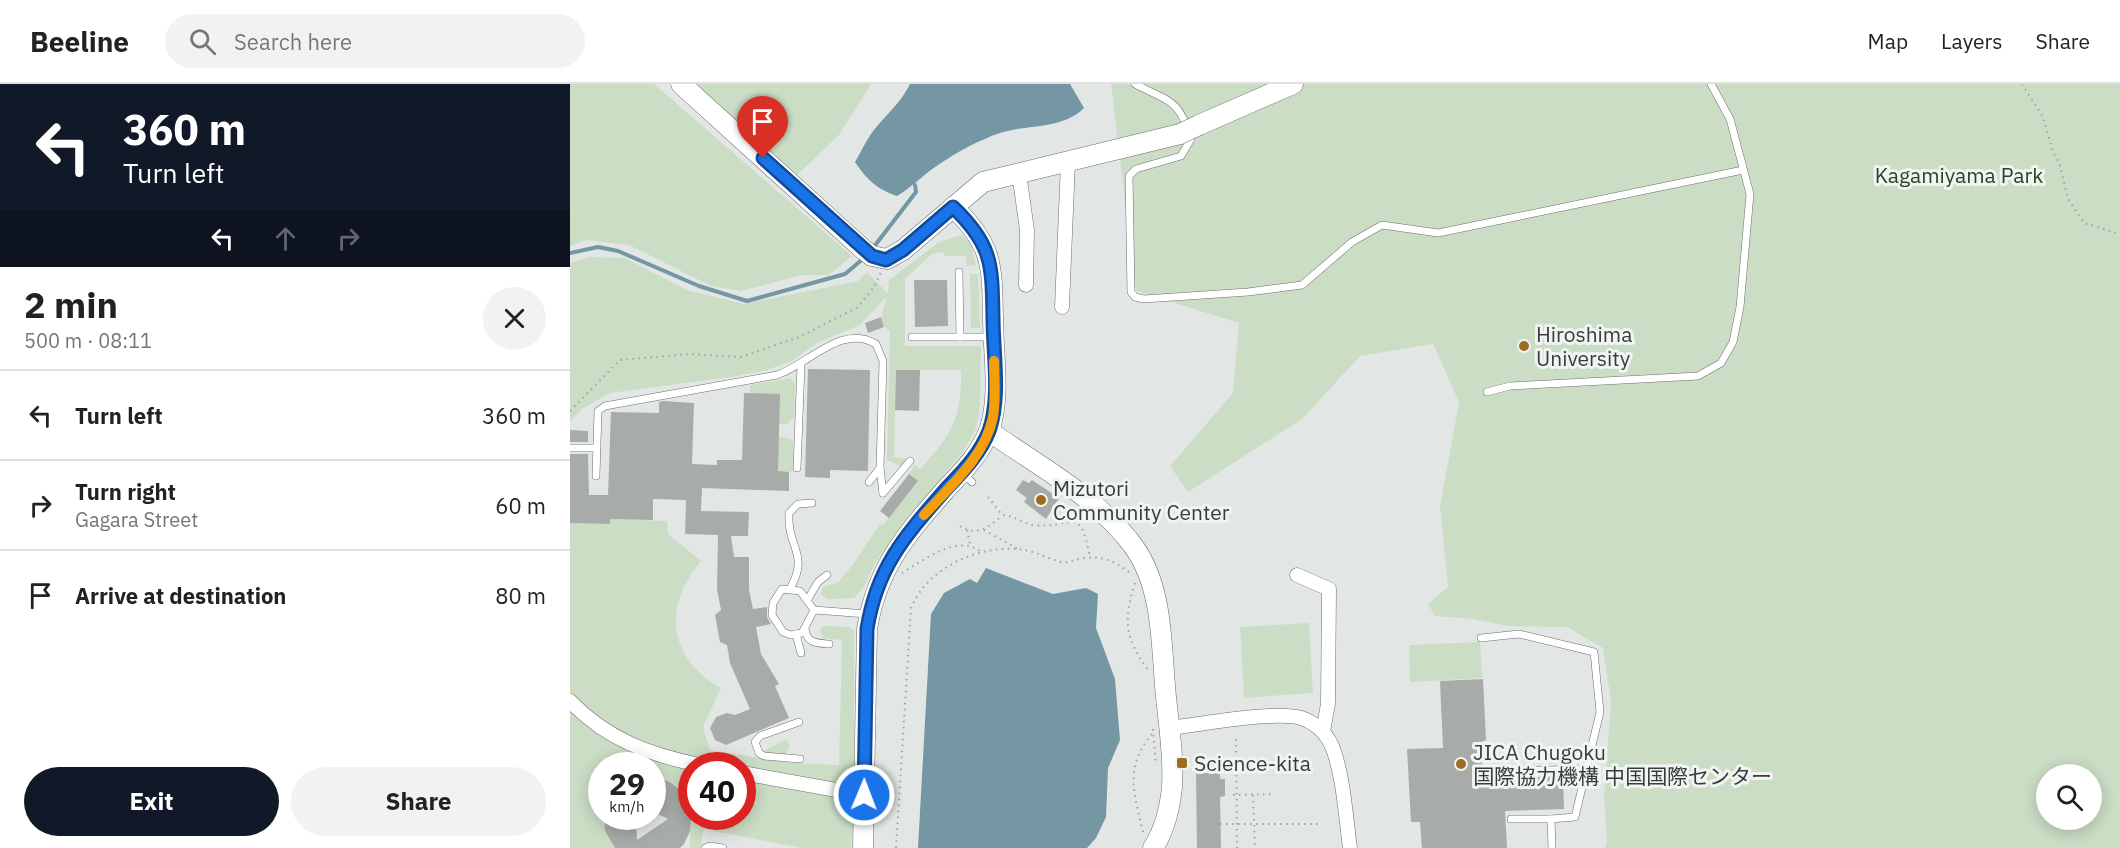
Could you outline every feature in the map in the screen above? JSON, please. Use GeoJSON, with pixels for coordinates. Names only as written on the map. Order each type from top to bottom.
{"type":"FeatureCollection","features":[{"type":"Feature","properties":{"kind":"street"},"geometry":{"type":"LineString","coordinates":[[681,84],[874,255],[903,250],[983,182],[1180,134],[1293,84]]}},
{"type":"Feature","properties":{"kind":"street"},"geometry":{"type":"LineString","coordinates":[[1062,307],[1068,162]]}},
{"type":"Feature","properties":{"kind":"street"},"geometry":{"type":"LineString","coordinates":[[1019,173],[1027,230],[1026,285]]}},
{"type":"Feature","properties":{"kind":"street"},"geometry":{"type":"LineString","coordinates":[[863,848],[870,614],[887,563],[917,527],[967,477],[989,431],[994,401],[991,269],[985,244],[972,225],[953,207]]}},
{"type":"Feature","properties":{"kind":"street"},"geometry":{"type":"LineString","coordinates":[[989,431],[1093,504],[1117,526],[1135,549],[1155,597],[1158,727],[1171,790],[1164,823],[1153,848]]}},
{"type":"Feature","properties":{"kind":"street"},"geometry":{"type":"LineString","coordinates":[[1297,575],[1329,589],[1328,704],[1323,731]]}},
{"type":"Feature","properties":{"kind":"street"},"geometry":{"type":"LineString","coordinates":[[570,701],[585,717],[631,745],[678,761]]}},
{"type":"Feature","properties":{"kind":"street"},"geometry":{"type":"LineString","coordinates":[[1158,727],[1290,716],[1308,720],[1323,731],[1336,759],[1350,848]]}},
{"type":"Feature","properties":{"kind":"street"},"geometry":{"type":"LineString","coordinates":[[756,776],[864,795]]}},
{"type":"Feature","properties":{"kind":"lane"},"geometry":{"type":"LineString","coordinates":[[1135,84],[1170,98],[1186,119],[1191,139],[1188,150],[1181,156],[1136,169],[1130,176],[1131,292],[1135,297],[1144,299],[1283,289],[1302,285],[1352,242],[1382,225],[1438,233],[1743,170]]}},
{"type":"Feature","properties":{"kind":"lane"},"geometry":{"type":"LineString","coordinates":[[1487,392],[1510,386],[1698,376],[1720,363],[1733,342],[1740,307],[1750,194],[1730,119],[1711,84]]}},
{"type":"Feature","properties":{"kind":"lane"},"geometry":{"type":"LineString","coordinates":[[959,272],[960,337]]}},
{"type":"Feature","properties":{"kind":"lane"},"geometry":{"type":"LineString","coordinates":[[596,476],[598,411],[605,406],[777,375],[801,365],[845,337],[858,336],[876,344],[883,361],[880,468],[883,493],[910,461]]}},
{"type":"Feature","properties":{"kind":"lane"},"geometry":{"type":"LineString","coordinates":[[912,337],[993,337]]}},
{"type":"Feature","properties":{"kind":"lane"},"geometry":{"type":"LineString","coordinates":[[797,468],[801,365]]}},
{"type":"Feature","properties":{"kind":"lane"},"geometry":{"type":"LineString","coordinates":[[570,448],[596,448]]}},
{"type":"Feature","properties":{"kind":"lane"},"geometry":{"type":"LineString","coordinates":[[869,482],[880,468]]}},
{"type":"Feature","properties":{"kind":"lane"},"geometry":{"type":"LineString","coordinates":[[800,561],[791,540],[789,513],[798,504],[812,503]]}},
{"type":"Feature","properties":{"kind":"lane"},"geometry":{"type":"LineString","coordinates":[[790,589],[798,575],[804,553]]}},
{"type":"Feature","properties":{"kind":"lane"},"geometry":{"type":"LineString","coordinates":[[808,599],[818,582],[827,575]]}},
{"type":"Feature","properties":{"kind":"lane"},"geometry":{"type":"LineString","coordinates":[[805,629],[796,634],[783,632],[772,615],[777,595],[782,589],[800,591],[814,610]]}},
{"type":"Feature","properties":{"kind":"lane"},"geometry":{"type":"LineString","coordinates":[[814,610],[870,614]]}},
{"type":"Feature","properties":{"kind":"lane"},"geometry":{"type":"LineString","coordinates":[[814,610],[805,629],[806,637],[812,643],[829,644]]}},
{"type":"Feature","properties":{"kind":"lane"},"geometry":{"type":"LineString","coordinates":[[796,634],[801,653]]}},
{"type":"Feature","properties":{"kind":"lane"},"geometry":{"type":"LineString","coordinates":[[1481,638],[1520,634],[1594,652],[1600,712],[1575,817],[1511,819]]}},
{"type":"Feature","properties":{"kind":"lane"},"geometry":{"type":"LineString","coordinates":[[799,722],[760,736],[755,742],[759,753],[764,756],[800,759]]}},
{"type":"Feature","properties":{"kind":"lane"},"geometry":{"type":"LineString","coordinates":[[1482,772],[1586,770]]}},
{"type":"Feature","properties":{"kind":"lane"},"geometry":{"type":"LineString","coordinates":[[1551,819],[1552,848]]}},
{"type":"Feature","properties":{"kind":"lane"},"geometry":{"type":"LineString","coordinates":[[705,848],[710,846],[723,848]]}},
{"type":"Feature","properties":{"kind":"path"},"geometry":{"type":"LineString","coordinates":[[2022,84],[2043,117],[2053,152],[2060,165],[2068,199],[2084,223],[2120,234]]}},
{"type":"Feature","properties":{"kind":"path"},"geometry":{"type":"LineString","coordinates":[[570,411],[620,360],[690,354],[741,357],[800,337],[858,307],[875,286],[874,255]]}},
{"type":"Feature","properties":{"kind":"path"},"geometry":{"type":"LineString","coordinates":[[988,496],[1002,515],[1017,518],[1031,525],[1053,525],[1069,520],[1076,522],[1085,533],[1090,557]]}},
{"type":"Feature","properties":{"kind":"path"},"geometry":{"type":"LineString","coordinates":[[984,530],[1002,515]]}},
{"type":"Feature","properties":{"kind":"path"},"geometry":{"type":"LineString","coordinates":[[960,526],[967,530],[984,530],[1019,549],[1062,562],[1090,557],[1106,559],[1132,574]]}},
{"type":"Feature","properties":{"kind":"path"},"geometry":{"type":"LineString","coordinates":[[967,530],[970,544]]}},
{"type":"Feature","properties":{"kind":"path"},"geometry":{"type":"LineString","coordinates":[[894,577],[958,544],[970,544],[980,552]]}},
{"type":"Feature","properties":{"kind":"path"},"geometry":{"type":"LineString","coordinates":[[896,848],[911,608],[925,583],[953,564],[980,552],[1019,549]]}},
{"type":"Feature","properties":{"kind":"path"},"geometry":{"type":"LineString","coordinates":[[1138,587],[1136,581],[1126,623],[1135,652],[1149,672],[1148,661]]}},
{"type":"Feature","properties":{"kind":"path"},"geometry":{"type":"LineString","coordinates":[[1156,768],[1158,727]]}},
{"type":"Feature","properties":{"kind":"path"},"geometry":{"type":"LineString","coordinates":[[1146,826],[1143,832],[1133,771],[1140,749],[1158,727]]}},
{"type":"Feature","properties":{"kind":"path"},"geometry":{"type":"LineString","coordinates":[[1236,739],[1234,795],[1237,848]]}},
{"type":"Feature","properties":{"kind":"path"},"geometry":{"type":"LineString","coordinates":[[1234,795],[1275,794]]}},
{"type":"Feature","properties":{"kind":"path"},"geometry":{"type":"LineString","coordinates":[[1253,795],[1255,848]]}},
{"type":"Feature","properties":{"kind":"path"},"geometry":{"type":"LineString","coordinates":[[1220,824],[1321,824]]}},
{"type":"Feature","properties":{"kind":"green space"},"geometry":{"type":"Polygon","coordinates":[[[570,84],[654,84],[852,256],[829,275],[803,275],[741,291],[711,286],[629,245],[586,240],[570,246],[570,84]]]}},
{"type":"Feature","properties":{"kind":"green space"},"geometry":{"type":"Polygon","coordinates":[[[693,84],[871,84],[839,135],[796,176],[693,84]]]}},
{"type":"Feature","properties":{"kind":"green space","name":"Kagamiyama Park"},"geometry":{"type":"Polygon","coordinates":[[[1111,84],[2120,84],[2120,848],[1605,848],[1607,841],[1604,799],[1611,701],[1603,648],[1567,627],[1508,626],[1473,619],[1435,616],[1428,604],[1448,587],[1440,507],[1459,402],[1433,344],[1360,356],[1302,419],[1188,492],[1170,466],[1233,393],[1239,323],[1136,291],[1111,84]]]}},
{"type":"Feature","properties":{"kind":"green space"},"geometry":{"type":"Polygon","coordinates":[[[961,235],[970,243],[976,265],[967,266],[966,256],[944,256],[944,252],[932,254],[905,279],[905,346],[981,346],[980,406],[976,429],[963,452],[911,513],[874,565],[864,587],[854,598],[827,599],[821,594],[825,586],[838,582],[843,577],[880,524],[883,525],[918,482],[909,474],[915,465],[920,469],[947,436],[960,401],[961,370],[896,370],[894,457],[907,459],[901,466],[887,460],[890,331],[883,324],[882,319],[887,296],[860,325],[817,343],[792,361],[764,371],[731,377],[610,393],[582,409],[570,422],[570,263],[590,257],[625,258],[687,290],[744,304],[858,281],[867,272],[888,294],[889,280],[939,242],[961,235]]]}},
{"type":"Feature","properties":{"kind":"green space"},"geometry":{"type":"Polygon","coordinates":[[[970,274],[978,274],[980,328],[971,328],[970,274]]]}},
{"type":"Feature","properties":{"kind":"green space"},"geometry":{"type":"Polygon","coordinates":[[[790,378],[795,383],[794,417],[787,424],[779,424],[750,393],[750,385],[790,378]]]}},
{"type":"Feature","properties":{"kind":"green space"},"geometry":{"type":"Polygon","coordinates":[[[779,436],[793,440],[793,472],[784,472],[764,480],[779,436]]]}},
{"type":"Feature","properties":{"kind":"green space"},"geometry":{"type":"Polygon","coordinates":[[[610,519],[667,521],[668,534],[701,561],[688,578],[680,596],[676,613],[676,630],[681,647],[690,662],[703,676],[721,688],[703,727],[710,750],[722,752],[678,753],[652,748],[619,732],[594,715],[570,692],[570,523],[609,524],[610,519]]]}},
{"type":"Feature","properties":{"kind":"green space"},"geometry":{"type":"Polygon","coordinates":[[[1309,623],[1313,693],[1244,698],[1240,627],[1309,623]]]}},
{"type":"Feature","properties":{"kind":"green space"},"geometry":{"type":"Polygon","coordinates":[[[824,626],[849,627],[854,631],[854,780],[845,787],[756,769],[756,757],[791,763],[839,765],[842,640],[823,638],[820,629],[824,626]]]}},
{"type":"Feature","properties":{"kind":"green space"},"geometry":{"type":"Polygon","coordinates":[[[1480,642],[1482,678],[1410,682],[1409,645],[1480,642]]]}},
{"type":"Feature","properties":{"kind":"green space"},"geometry":{"type":"Polygon","coordinates":[[[570,708],[596,731],[635,752],[588,752],[588,830],[605,830],[615,848],[570,848],[570,708]]]}},
{"type":"Feature","properties":{"kind":"green space"},"geometry":{"type":"Polygon","coordinates":[[[785,740],[788,741],[790,747],[784,756],[767,754],[763,751],[785,740]]]}},
{"type":"Feature","properties":{"kind":"green space"},"geometry":{"type":"Polygon","coordinates":[[[666,763],[678,766],[678,788],[666,779],[666,763]]]}},
{"type":"Feature","properties":{"kind":"green space"},"geometry":{"type":"Polygon","coordinates":[[[756,781],[846,798],[853,815],[851,848],[802,848],[709,830],[756,830],[756,781]]]}},
{"type":"Feature","properties":{"kind":"green space"},"geometry":{"type":"Polygon","coordinates":[[[690,830],[704,830],[700,848],[690,848],[690,830]]]}},
{"type":"Feature","properties":{"kind":"water"},"geometry":{"type":"Polygon","coordinates":[[[910,84],[1070,84],[1084,108],[1066,120],[1011,130],[976,143],[938,165],[897,196],[873,183],[855,162],[871,134],[910,84]]]}},
{"type":"Feature","properties":{"kind":"water"},"geometry":{"type":"Polygon","coordinates":[[[986,568],[1053,594],[1086,588],[1098,594],[1096,628],[1115,679],[1120,740],[1108,768],[1106,817],[1096,838],[1087,848],[918,848],[931,614],[944,593],[970,579],[977,583],[986,568]]]}},
{"type":"Feature","properties":{"kind":"building"},"geometry":{"type":"Polygon","coordinates":[[[914,280],[947,280],[948,326],[915,327],[914,280]]]}},
{"type":"Feature","properties":{"kind":"building"},"geometry":{"type":"Polygon","coordinates":[[[881,317],[884,327],[868,333],[865,323],[881,317]]]}},
{"type":"Feature","properties":{"kind":"building"},"geometry":{"type":"Polygon","coordinates":[[[808,369],[870,370],[868,471],[830,470],[830,478],[805,477],[808,369]]]}},
{"type":"Feature","properties":{"kind":"building"},"geometry":{"type":"Polygon","coordinates":[[[896,370],[920,370],[919,411],[895,410],[896,370]]]}},
{"type":"Feature","properties":{"kind":"building"},"geometry":{"type":"Polygon","coordinates":[[[744,393],[780,394],[778,471],[789,472],[789,491],[702,488],[701,511],[749,512],[748,536],[731,536],[734,557],[749,557],[749,590],[753,609],[767,607],[767,617],[771,624],[756,627],[761,654],[779,684],[775,686],[789,718],[726,745],[715,740],[710,728],[716,717],[727,713],[735,715],[750,709],[730,663],[727,645],[720,642],[715,615],[721,610],[717,589],[718,535],[685,534],[686,500],[653,499],[653,520],[610,519],[610,524],[570,523],[570,454],[588,454],[589,495],[608,495],[611,412],[659,413],[659,402],[663,401],[694,403],[692,464],[717,465],[717,460],[742,460],[744,393]]]}},
{"type":"Feature","properties":{"kind":"building"},"geometry":{"type":"Polygon","coordinates":[[[570,430],[588,431],[588,442],[570,442],[570,430]]]}},
{"type":"Feature","properties":{"kind":"building"},"geometry":{"type":"Polygon","coordinates":[[[909,474],[918,481],[889,518],[880,511],[909,474]]]}},
{"type":"Feature","properties":{"kind":"building","name":"Mizutori Community Center"},"geometry":{"type":"Polygon","coordinates":[[[1023,480],[1029,483],[1032,480],[1059,498],[1046,519],[1024,502],[1027,498],[1016,490],[1023,480]]]}},
{"type":"Feature","properties":{"kind":"building","name":"JICA Chugoku 国際協力機構 中国国際センター"},"geometry":{"type":"Polygon","coordinates":[[[1483,679],[1486,740],[1481,742],[1482,766],[1477,770],[1478,775],[1482,779],[1563,776],[1564,809],[1505,811],[1507,848],[1422,848],[1420,822],[1411,822],[1407,749],[1443,748],[1440,681],[1483,679]]]}},
{"type":"Feature","properties":{"kind":"building"},"geometry":{"type":"Polygon","coordinates":[[[1196,773],[1220,773],[1220,779],[1225,779],[1225,796],[1220,797],[1221,848],[1197,848],[1196,773]]]}},
{"type":"Feature","properties":{"kind":"building"},"geometry":{"type":"Polygon","coordinates":[[[666,780],[678,789],[678,830],[690,830],[680,848],[615,848],[605,831],[637,830],[637,840],[652,830],[666,830],[668,819],[666,818],[666,780]]]}},
{"type":"Feature","properties":{"kind":"waterway"},"geometry":{"type":"LineString","coordinates":[[873,248],[916,192],[915,185]]}},
{"type":"Feature","properties":{"kind":"waterway"},"geometry":{"type":"LineString","coordinates":[[570,253],[598,247],[618,251],[699,286],[747,301],[845,274],[864,258]]}},
{"type":"Feature","properties":{"kind":"slow traffic"},"geometry":{"type":"LineString","coordinates":[[924,515],[976,456],[989,431],[993,416],[994,361]]}},
{"type":"Feature","properties":{"kind":"place","name":"Hiroshima University"},"geometry":{"type":"Point","coordinates":[1524,346]}},
{"type":"Feature","properties":{"kind":"place","name":"Mizutori Community Center"},"geometry":{"type":"Point","coordinates":[1041,500]}},
{"type":"Feature","properties":{"kind":"place","name":"Science-kita"},"geometry":{"type":"Point","coordinates":[1182,763]}},
{"type":"Feature","properties":{"kind":"place","name":"JICA Chugoku 国際協力機構 中国国際センター"},"geometry":{"type":"Point","coordinates":[1461,764]}},
{"type":"Feature","properties":{"kind":"route"},"geometry":{"type":"LineString","coordinates":[[763,158],[872,256],[886,260],[903,250],[953,207],[972,225],[985,244],[991,269],[994,401],[989,431],[976,456],[895,550],[887,563],[871,603],[867,629],[864,795]]}}]}
